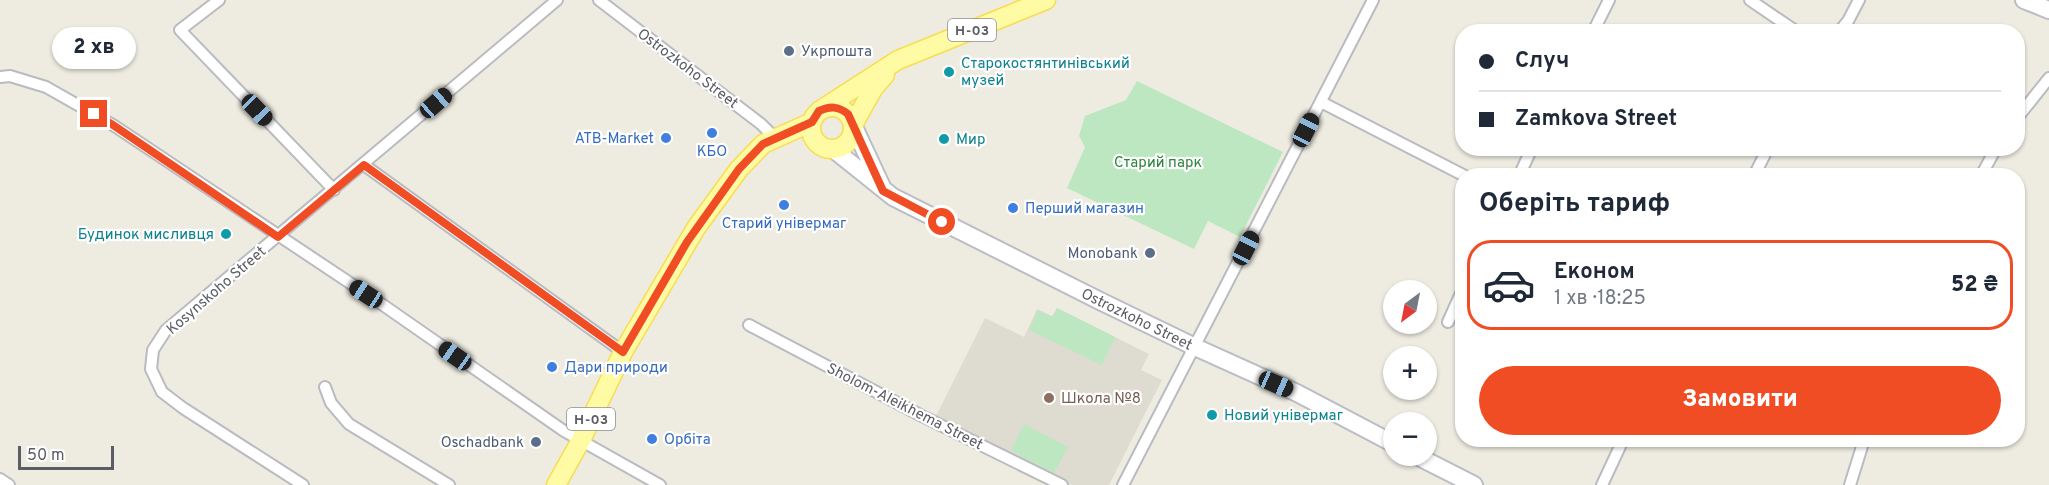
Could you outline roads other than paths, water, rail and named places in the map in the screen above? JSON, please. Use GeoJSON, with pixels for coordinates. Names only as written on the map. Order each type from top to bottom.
{"type":"FeatureCollection","features":[{"type":"Feature","properties":{"kind":"main road","name":"Н-03"},"geometry":{"type":"LineString","coordinates":[[815,116],[898,60],[1020,5],[1046,0]]}},
{"type":"Feature","properties":{"kind":"main road"},"geometry":{"type":"LineString","coordinates":[[2024,0],[2049,10]]}},
{"type":"Feature","properties":{"kind":"main road","name":"Н-03"},"geometry":{"type":"LineString","coordinates":[[829,148],[840,148],[850,139],[853,125],[873,89],[898,60]]}},
{"type":"Feature","properties":{"kind":"main road","name":"Н-03"},"geometry":{"type":"LineString","coordinates":[[556,485],[581,440],[623,352],[696,228],[739,169],[763,144],[831,107],[843,110],[853,125]]}},
{"type":"Feature","properties":{"kind":"main road"},"geometry":{"type":"LineString","coordinates":[[815,116],[811,128],[815,141],[829,148]]}},
{"type":"Feature","properties":{"kind":"main road"},"geometry":{"type":"LineString","coordinates":[[853,125],[883,191]]}},
{"type":"Feature","properties":{"kind":"main road"},"geometry":{"type":"LineString","coordinates":[[775,138],[829,148]]}},
{"type":"Feature","properties":{"kind":"main road","name":"Ostrozkoho Street"},"geometry":{"type":"LineString","coordinates":[[829,148],[883,191],[958,231],[1196,348],[1297,393],[1383,438]]}},
{"type":"Feature","properties":{"kind":"main road"},"geometry":{"type":"LineString","coordinates":[[1437,466],[1474,485]]}},
{"type":"Feature","properties":{"kind":"street"},"geometry":{"type":"LineString","coordinates":[[219,0],[180,30],[334,190]]}},
{"type":"Feature","properties":{"kind":"street","name":"Kosynskoho Street"},"geometry":{"type":"LineString","coordinates":[[303,485],[162,392],[151,369],[153,350],[166,330],[364,165],[556,0]]}},
{"type":"Feature","properties":{"kind":"street","name":"Ostrozkoho Street"},"geometry":{"type":"LineString","coordinates":[[599,0],[761,124],[775,138]]}},
{"type":"Feature","properties":{"kind":"street"},"geometry":{"type":"LineString","coordinates":[[1123,485],[1196,348],[1373,0]]}},
{"type":"Feature","properties":{"kind":"street"},"geometry":{"type":"LineString","coordinates":[[1597,24],[1609,0]]}},
{"type":"Feature","properties":{"kind":"street"},"geometry":{"type":"LineString","coordinates":[[1750,0],[1785,24]]}},
{"type":"Feature","properties":{"kind":"street"},"geometry":{"type":"LineString","coordinates":[[1846,24],[1859,0]]}},
{"type":"Feature","properties":{"kind":"street"},"geometry":{"type":"LineString","coordinates":[[0,77],[10,75],[46,87],[113,125],[383,305],[527,406],[660,485]]}},
{"type":"Feature","properties":{"kind":"street"},"geometry":{"type":"LineString","coordinates":[[2025,108],[2049,78]]}},
{"type":"Feature","properties":{"kind":"street"},"geometry":{"type":"LineString","coordinates":[[1321,102],[1455,171]]}},
{"type":"Feature","properties":{"kind":"street"},"geometry":{"type":"LineString","coordinates":[[364,165],[623,352]]}},
{"type":"Feature","properties":{"kind":"street"},"geometry":{"type":"LineString","coordinates":[[1448,322],[1455,306]]}},
{"type":"Feature","properties":{"kind":"street","name":"Sholom-Aleikhema Street"},"geometry":{"type":"LineString","coordinates":[[749,325],[922,416],[1062,485]]}},
{"type":"Feature","properties":{"kind":"street"},"geometry":{"type":"LineString","coordinates":[[325,387],[331,403],[349,424],[449,485]]}},
{"type":"Feature","properties":{"kind":"street"},"geometry":{"type":"LineString","coordinates":[[1602,485],[1620,447]]}},
{"type":"Feature","properties":{"kind":"street"},"geometry":{"type":"LineString","coordinates":[[1850,485],[1862,447]]}},
{"type":"Feature","properties":{"kind":"street"},"geometry":{"type":"LineString","coordinates":[[0,478],[9,485]]}},
{"type":"Feature","properties":{"kind":"place","name":"Укрпошта"},"geometry":{"type":"Point","coordinates":[789,51]}},
{"type":"Feature","properties":{"kind":"place","name":"Старокостянтинівський музей"},"geometry":{"type":"Point","coordinates":[949,72]}},
{"type":"Feature","properties":{"kind":"place","name":"КБО"},"geometry":{"type":"Point","coordinates":[712,133]}},
{"type":"Feature","properties":{"kind":"place","name":"ATB-Market"},"geometry":{"type":"Point","coordinates":[666,138]}},
{"type":"Feature","properties":{"kind":"place","name":"Мир"},"geometry":{"type":"Point","coordinates":[944,139]}},
{"type":"Feature","properties":{"kind":"place","name":"Старий універмаг"},"geometry":{"type":"Point","coordinates":[784,205]}},
{"type":"Feature","properties":{"kind":"place","name":"Перший магазин"},"geometry":{"type":"Point","coordinates":[1013,208]}},
{"type":"Feature","properties":{"kind":"place","name":"Будинок мисливця"},"geometry":{"type":"Point","coordinates":[226,234]}},
{"type":"Feature","properties":{"kind":"place","name":"Monobank"},"geometry":{"type":"Point","coordinates":[1150,253]}},
{"type":"Feature","properties":{"kind":"place","name":"Дари природи"},"geometry":{"type":"Point","coordinates":[552,367]}},
{"type":"Feature","properties":{"kind":"place","name":"Школа №8"},"geometry":{"type":"Point","coordinates":[1049,398]}},
{"type":"Feature","properties":{"kind":"place","name":"Новий універмаг"},"geometry":{"type":"Point","coordinates":[1212,415]}},
{"type":"Feature","properties":{"kind":"place","name":"Орбіта"},"geometry":{"type":"Point","coordinates":[652,439]}},
{"type":"Feature","properties":{"kind":"place","name":"Oschadbank"},"geometry":{"type":"Point","coordinates":[536,442]}},
{"type":"Feature","properties":{"kind":"park label","name":"Старий парк"},"geometry":{"type":"Point","coordinates":[1158,162]}}]}
